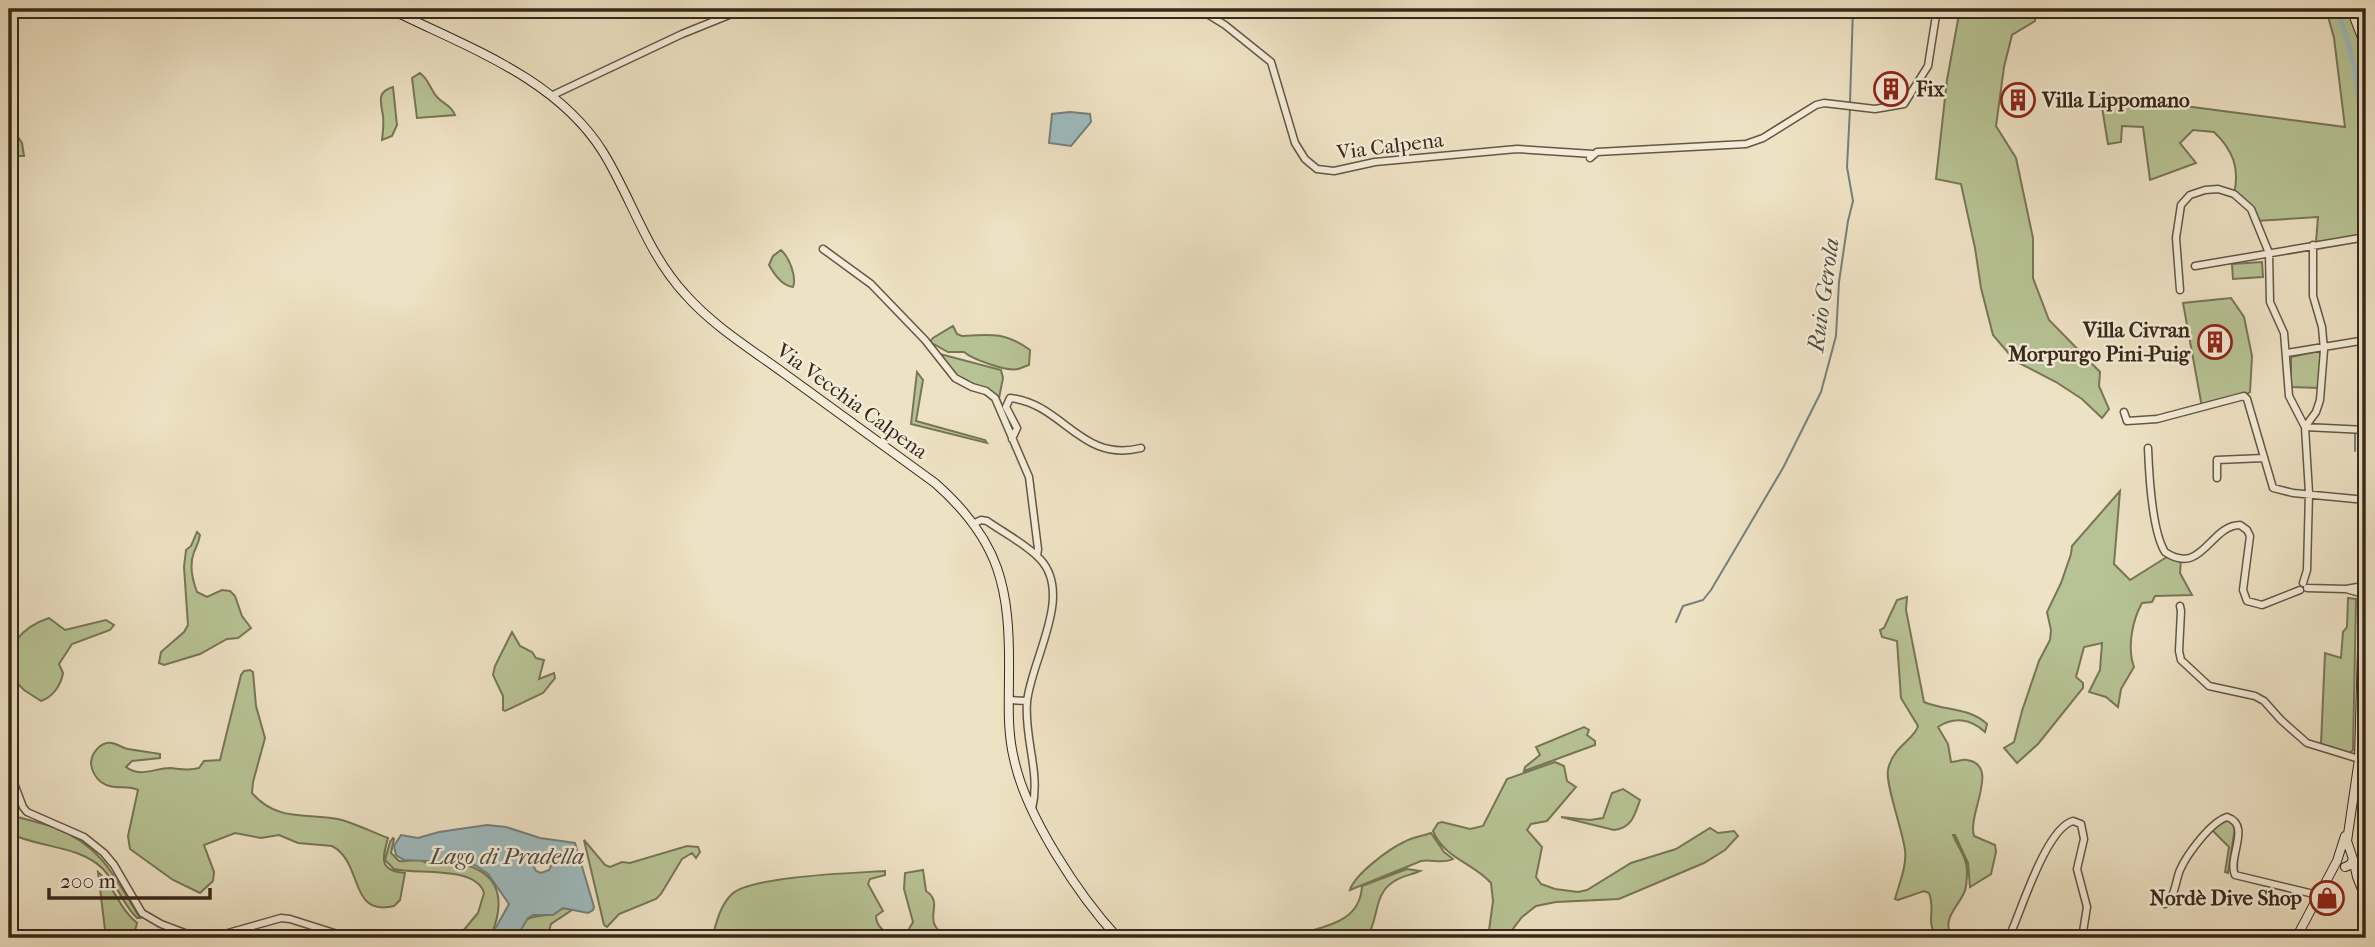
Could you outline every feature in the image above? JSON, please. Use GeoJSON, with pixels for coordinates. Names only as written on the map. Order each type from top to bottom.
{"type":"FeatureCollection","features":[{"type":"Feature","properties":{"kind":"main road","name":"Via Vecchia Calpena"},"geometry":{"type":"LineString","coordinates":[[390,9],[511,69],[553,95],[588,131],[603,153],[658,259],[694,304],[733,336],[935,483],[958,503],[975,523],[993,557],[1006,598],[1010,634],[1009,729],[1014,761],[1032,809],[1077,887],[1094,912],[1118,938]]}},
{"type":"Feature","properties":{"kind":"main road"},"geometry":{"type":"LineString","coordinates":[[2351,9],[2363,25],[2366,48]]}},
{"type":"Feature","properties":{"kind":"main road"},"geometry":{"type":"LineString","coordinates":[[2352,865],[2347,841],[2362,761],[2366,501]]}},
{"type":"Feature","properties":{"kind":"main road"},"geometry":{"type":"LineString","coordinates":[[2351,816],[2340,852],[2345,850],[2366,899]]}},
{"type":"Feature","properties":{"kind":"main road"},"geometry":{"type":"LineString","coordinates":[[2296,938],[2326,879],[2352,865]]}},
{"type":"Feature","properties":{"kind":"street"},"geometry":{"type":"LineString","coordinates":[[553,95],[682,34],[744,9]]}},
{"type":"Feature","properties":{"kind":"street","name":"Via Calpena"},"geometry":{"type":"LineString","coordinates":[[1199,9],[1225,25],[1271,62],[1295,143],[1305,159],[1317,169],[1334,171],[1375,162],[1517,149],[1591,156],[1746,144],[1763,138],[1816,105],[1824,103],[1850,107],[1900,107],[1908,100],[1928,66],[1937,9]]}},
{"type":"Feature","properties":{"kind":"street"},"geometry":{"type":"LineString","coordinates":[[2180,290],[2176,238],[2177,223],[2185,199],[2197,192],[2218,189],[2243,200],[2251,209],[2269,253],[2270,302],[2283,327],[2289,396],[2305,427],[2309,493],[2307,570],[2303,587]]}},
{"type":"Feature","properties":{"kind":"street"},"geometry":{"type":"LineString","coordinates":[[2194,266],[2366,237]]}},
{"type":"Feature","properties":{"kind":"street"},"geometry":{"type":"LineString","coordinates":[[2305,427],[2320,400],[2324,346],[2313,296],[2313,245]]}},
{"type":"Feature","properties":{"kind":"street"},"geometry":{"type":"LineString","coordinates":[[823,249],[871,284],[925,340],[955,378],[993,395],[1015,438],[1029,477],[1037,556]]}},
{"type":"Feature","properties":{"kind":"street"},"geometry":{"type":"LineString","coordinates":[[2287,353],[2366,340]]}},
{"type":"Feature","properties":{"kind":"street"},"geometry":{"type":"LineString","coordinates":[[2124,412],[2127,421],[2157,419],[2244,397],[2247,399],[2273,488],[2284,492],[2366,501]]}},
{"type":"Feature","properties":{"kind":"street"},"geometry":{"type":"LineString","coordinates":[[1015,438],[1017,428],[1006,407],[1010,398],[1041,408],[1088,443],[1122,450],[1141,448]]}},
{"type":"Feature","properties":{"kind":"street"},"geometry":{"type":"LineString","coordinates":[[2305,427],[2366,430]]}},
{"type":"Feature","properties":{"kind":"street"},"geometry":{"type":"LineString","coordinates":[[2148,448],[2152,498],[2159,539],[2165,552],[2181,559],[2192,557],[2228,528],[2240,525],[2250,536],[2243,590],[2247,601],[2262,605],[2303,587],[2346,589],[2364,595]]}},
{"type":"Feature","properties":{"kind":"street"},"geometry":{"type":"LineString","coordinates":[[2217,478],[2217,460],[2264,458]]}},
{"type":"Feature","properties":{"kind":"street"},"geometry":{"type":"LineString","coordinates":[[975,523],[988,521],[1037,556],[1049,572],[1054,593],[1027,701],[1036,785],[1032,809]]}},
{"type":"Feature","properties":{"kind":"street"},"geometry":{"type":"LineString","coordinates":[[2180,606],[2181,660],[2209,686],[2255,696],[2264,701],[2307,743],[2362,761]]}},
{"type":"Feature","properties":{"kind":"street"},"geometry":{"type":"LineString","coordinates":[[1009,700],[1027,701]]}},
{"type":"Feature","properties":{"kind":"street"},"geometry":{"type":"LineString","coordinates":[[9,771],[23,807],[84,838],[104,853],[142,913],[160,924],[204,937],[221,935],[281,918],[350,938]]}},
{"type":"Feature","properties":{"kind":"street"},"geometry":{"type":"LineString","coordinates":[[2165,904],[2175,891],[2182,866],[2192,851],[2218,821],[2227,817],[2239,827],[2233,868],[2235,875],[2318,895]]}},
{"type":"Feature","properties":{"kind":"street"},"geometry":{"type":"LineString","coordinates":[[2012,930],[2045,854],[2064,825],[2073,821],[2081,824],[2084,834],[2077,869],[2087,907],[2082,938]]}},
{"type":"Feature","properties":{"kind":"green space"},"geometry":{"type":"Polygon","coordinates":[[[1960,9],[2035,9],[2035,21],[2012,35],[2004,67],[1996,126],[2016,158],[2033,238],[2033,278],[2049,320],[2100,372],[2099,386],[2109,409],[2102,418],[2082,399],[2015,361],[1993,335],[1961,184],[1936,179],[1947,80],[1960,9]]]}},
{"type":"Feature","properties":{"kind":"green space"},"geometry":{"type":"Polygon","coordinates":[[[2326,9],[2351,9],[2366,48],[2366,237],[2316,242],[2318,217],[2256,221],[2251,209],[2234,194],[2236,176],[2233,160],[2214,132],[2193,130],[2180,143],[2196,163],[2150,180],[2143,127],[2122,126],[2121,142],[2108,144],[2100,95],[2345,127],[2334,38],[2326,9]]]}},
{"type":"Feature","properties":{"kind":"green space"},"geometry":{"type":"Polygon","coordinates":[[[420,73],[435,95],[450,107],[455,115],[417,118],[412,78],[420,73]]]}},
{"type":"Feature","properties":{"kind":"green space"},"geometry":{"type":"Polygon","coordinates":[[[393,87],[397,125],[392,136],[382,140],[381,98],[384,92],[393,87]]]}},
{"type":"Feature","properties":{"kind":"green space"},"geometry":{"type":"Polygon","coordinates":[[[9,124],[22,143],[24,156],[19,156],[9,147],[9,124]]]}},
{"type":"Feature","properties":{"kind":"green space"},"geometry":{"type":"Polygon","coordinates":[[[781,250],[792,267],[793,287],[782,282],[769,265],[773,256],[781,250]]]}},
{"type":"Feature","properties":{"kind":"green space"},"geometry":{"type":"Polygon","coordinates":[[[2262,262],[2263,277],[2233,279],[2232,264],[2262,262]]]}},
{"type":"Feature","properties":{"kind":"green space"},"geometry":{"type":"Polygon","coordinates":[[[2231,298],[2244,317],[2252,356],[2250,392],[2202,407],[2183,303],[2231,298]]]}},
{"type":"Feature","properties":{"kind":"green space"},"geometry":{"type":"Polygon","coordinates":[[[953,326],[957,334],[962,336],[990,335],[1013,340],[1030,350],[1029,365],[1018,369],[998,367],[964,352],[948,352],[930,342],[953,326]]]}},
{"type":"Feature","properties":{"kind":"green space"},"geometry":{"type":"Polygon","coordinates":[[[933,350],[1001,370],[1003,378],[999,398],[1011,429],[992,395],[957,378],[933,350]]]}},
{"type":"Feature","properties":{"kind":"green space"},"geometry":{"type":"Polygon","coordinates":[[[2318,351],[2321,354],[2319,388],[2291,387],[2291,357],[2318,351]]]}},
{"type":"Feature","properties":{"kind":"green space"},"geometry":{"type":"Polygon","coordinates":[[[917,372],[923,380],[916,421],[985,440],[987,443],[911,424],[917,372]]]}},
{"type":"Feature","properties":{"kind":"green space"},"geometry":{"type":"Polygon","coordinates":[[[2120,491],[2114,564],[2130,580],[2170,555],[2181,559],[2180,573],[2192,595],[2155,596],[2152,602],[2142,603],[2132,635],[2134,667],[2121,689],[2118,707],[2106,697],[2089,692],[2100,670],[2102,643],[2084,647],[2076,677],[2083,683],[2083,688],[2038,744],[2017,763],[2004,748],[2014,742],[2039,661],[2050,640],[2047,612],[2061,583],[2072,546],[2120,491]]]}},
{"type":"Feature","properties":{"kind":"green space"},"geometry":{"type":"Polygon","coordinates":[[[197,532],[200,535],[191,567],[197,592],[207,597],[222,590],[230,591],[251,628],[238,638],[227,639],[200,654],[164,665],[159,663],[161,652],[184,632],[188,625],[184,567],[186,550],[191,546],[197,532]]]}},
{"type":"Feature","properties":{"kind":"green space"},"geometry":{"type":"Polygon","coordinates":[[[1907,597],[1906,610],[1924,702],[1965,712],[1987,724],[1985,732],[1962,720],[1950,721],[1938,727],[1948,744],[1951,762],[1967,760],[1977,764],[1981,771],[1981,792],[1973,827],[1974,836],[1995,845],[1996,852],[1991,874],[1970,887],[1968,863],[1953,835],[1966,862],[1967,877],[1965,891],[1949,919],[1951,938],[1937,938],[1933,932],[1929,893],[1924,891],[1895,899],[1904,869],[1905,850],[1889,785],[1888,770],[1898,749],[1913,735],[1918,726],[1901,698],[1897,641],[1882,637],[1880,630],[1884,628],[1897,600],[1907,597]]]}},
{"type":"Feature","properties":{"kind":"green space"},"geometry":{"type":"Polygon","coordinates":[[[2348,598],[2356,599],[2353,750],[2350,753],[2321,744],[2325,653],[2341,658],[2343,632],[2347,627],[2348,598]]]}},
{"type":"Feature","properties":{"kind":"green space"},"geometry":{"type":"Polygon","coordinates":[[[49,618],[65,630],[106,620],[114,625],[110,630],[72,644],[59,664],[63,673],[58,686],[53,694],[41,701],[11,677],[9,666],[12,648],[17,640],[31,627],[49,618]]]}},
{"type":"Feature","properties":{"kind":"green space"},"geometry":{"type":"Polygon","coordinates":[[[512,632],[520,646],[532,652],[536,658],[544,660],[539,679],[554,673],[555,678],[543,693],[505,711],[503,696],[493,675],[512,632]]]}},
{"type":"Feature","properties":{"kind":"green space"},"geometry":{"type":"Polygon","coordinates":[[[250,670],[253,672],[256,706],[265,738],[252,793],[272,809],[283,813],[342,820],[388,838],[384,863],[391,870],[405,873],[400,900],[394,906],[379,907],[369,904],[358,887],[349,864],[332,846],[298,843],[279,835],[261,838],[235,833],[204,845],[214,872],[213,881],[200,893],[173,880],[130,849],[128,836],[138,790],[101,782],[91,767],[95,752],[104,744],[112,743],[128,749],[160,754],[160,758],[132,761],[126,767],[137,772],[170,768],[195,769],[204,761],[220,760],[241,675],[250,670]]]}},
{"type":"Feature","properties":{"kind":"green space"},"geometry":{"type":"Polygon","coordinates":[[[1584,727],[1589,730],[1587,735],[1595,741],[1595,745],[1524,771],[1525,767],[1540,755],[1536,747],[1584,727]]]}},
{"type":"Feature","properties":{"kind":"green space"},"geometry":{"type":"Polygon","coordinates":[[[1555,762],[1564,766],[1567,781],[1576,787],[1547,821],[1531,824],[1527,830],[1542,847],[1536,877],[1541,884],[1578,892],[1587,890],[1631,863],[1676,849],[1710,828],[1718,833],[1734,831],[1738,836],[1725,850],[1704,863],[1619,899],[1556,902],[1536,906],[1522,917],[1506,938],[1488,938],[1493,901],[1491,883],[1444,848],[1433,831],[1438,823],[1442,822],[1470,829],[1483,826],[1507,779],[1555,762]]]}},
{"type":"Feature","properties":{"kind":"green space"},"geometry":{"type":"Polygon","coordinates":[[[1623,789],[1640,800],[1632,820],[1620,829],[1614,830],[1561,817],[1590,820],[1603,818],[1612,793],[1623,789]]]}},
{"type":"Feature","properties":{"kind":"green space"},"geometry":{"type":"Polygon","coordinates":[[[9,814],[56,828],[85,844],[97,854],[115,877],[140,918],[132,912],[102,868],[81,855],[9,833],[9,814]]]}},
{"type":"Feature","properties":{"kind":"green space"},"geometry":{"type":"Polygon","coordinates":[[[2223,820],[2231,820],[2235,828],[2228,873],[2225,872],[2229,847],[2212,830],[2223,820]]]}},
{"type":"Feature","properties":{"kind":"green space"},"geometry":{"type":"Polygon","coordinates":[[[1431,833],[1444,852],[1453,859],[1421,861],[1350,890],[1365,870],[1390,850],[1407,840],[1431,833]]]}},
{"type":"Feature","properties":{"kind":"green space"},"geometry":{"type":"Polygon","coordinates":[[[393,838],[391,853],[399,861],[422,860],[431,865],[445,862],[464,865],[488,876],[498,896],[496,923],[490,938],[457,938],[478,913],[484,893],[479,884],[458,875],[394,869],[385,860],[393,838]]]}},
{"type":"Feature","properties":{"kind":"green space"},"geometry":{"type":"Polygon","coordinates":[[[584,840],[605,865],[610,867],[687,846],[698,847],[700,852],[696,858],[692,853],[682,859],[656,899],[619,914],[607,927],[604,925],[584,840]]]}},
{"type":"Feature","properties":{"kind":"green space"},"geometry":{"type":"Polygon","coordinates":[[[1407,869],[1420,871],[1399,878],[1386,888],[1366,938],[1289,938],[1336,923],[1354,909],[1360,899],[1362,886],[1407,869]]]}},
{"type":"Feature","properties":{"kind":"green space"},"geometry":{"type":"Polygon","coordinates":[[[923,870],[926,891],[934,902],[935,925],[949,938],[898,938],[906,934],[913,922],[904,889],[905,873],[923,870]]]}},
{"type":"Feature","properties":{"kind":"green space"},"geometry":{"type":"Polygon","coordinates":[[[885,871],[885,875],[870,879],[868,884],[883,911],[876,916],[878,924],[898,938],[712,938],[724,904],[732,894],[743,888],[804,876],[885,871]]]}},
{"type":"Feature","properties":{"kind":"green space"},"geometry":{"type":"Polygon","coordinates":[[[98,872],[137,923],[133,938],[106,938],[98,872]]]}},
{"type":"Feature","properties":{"kind":"green space"},"geometry":{"type":"Polygon","coordinates":[[[563,908],[572,910],[551,924],[547,938],[516,938],[527,919],[551,914],[563,908]]]}},
{"type":"Feature","properties":{"kind":"water"},"geometry":{"type":"Polygon","coordinates":[[[1052,114],[1090,114],[1091,122],[1071,146],[1049,143],[1052,114]]]}},
{"type":"Feature","properties":{"kind":"water","name":"Lago di Pradella"},"geometry":{"type":"Polygon","coordinates":[[[487,825],[506,827],[540,838],[575,843],[593,910],[588,913],[563,908],[553,915],[533,915],[528,918],[516,938],[490,938],[509,904],[488,874],[470,863],[404,860],[396,855],[394,846],[401,835],[418,838],[487,825]],[[537,856],[532,863],[536,871],[541,873],[549,870],[551,866],[548,857],[537,856]]]}},
{"type":"Feature","properties":{"kind":"waterway","name":"Ruio Gerola"},"geometry":{"type":"LineString","coordinates":[[1850,102],[1853,9]]}},
{"type":"Feature","properties":{"kind":"waterway"},"geometry":{"type":"LineString","coordinates":[[2336,9],[2346,36],[2358,92],[2361,148],[2360,235]]}},
{"type":"Feature","properties":{"kind":"waterway","name":"Ruio Gerola"},"geometry":{"type":"LineString","coordinates":[[1676,622],[1683,606],[1703,600],[1711,590],[1783,468],[1821,392],[1836,336],[1839,282],[1853,201],[1847,167],[1850,108]]}},
{"type":"Feature","properties":{"kind":"waterway"},"geometry":{"type":"LineString","coordinates":[[2355,433],[2355,451]]}},
{"type":"Feature","properties":{"kind":"place","name":"Fix"},"geometry":{"type":"Point","coordinates":[1891,89]}},
{"type":"Feature","properties":{"kind":"place","name":"Villa Lippomano"},"geometry":{"type":"Point","coordinates":[2018,100]}},
{"type":"Feature","properties":{"kind":"place","name":"Villa Civran Morpurgo Pini-Puig"},"geometry":{"type":"Point","coordinates":[2215,342]}},
{"type":"Feature","properties":{"kind":"place","name":"Nordè Dive Shop"},"geometry":{"type":"Point","coordinates":[2327,898]}}]}
